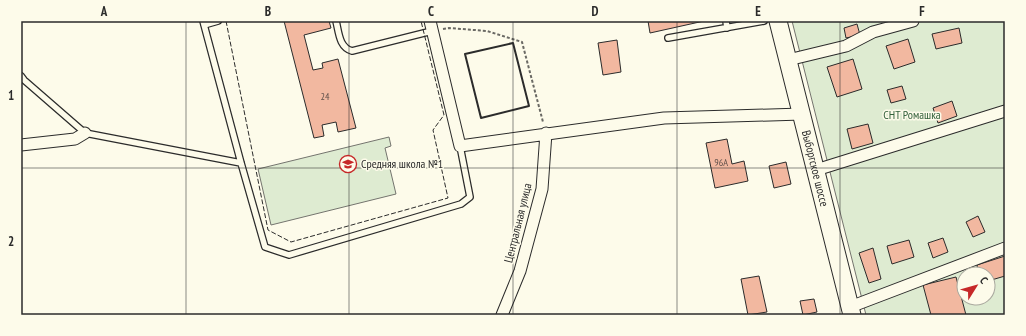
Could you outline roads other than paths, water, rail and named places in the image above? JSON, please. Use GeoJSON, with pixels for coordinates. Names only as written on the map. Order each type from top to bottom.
{"type":"FeatureCollection","features":[{"type":"Feature","properties":{"kind":"main road","name":"Выборгское шоссе"},"geometry":{"type":"LineString","coordinates":[[778,21],[851,311]]}},
{"type":"Feature","properties":{"kind":"street"},"geometry":{"type":"LineString","coordinates":[[788,60],[846,46],[873,32],[913,21]]}},
{"type":"Feature","properties":{"kind":"street"},"geometry":{"type":"LineString","coordinates":[[431,26],[460,146],[664,118],[802,114]]}},
{"type":"Feature","properties":{"kind":"street"},"geometry":{"type":"LineString","coordinates":[[816,170],[1005,111]]}},
{"type":"Feature","properties":{"kind":"street"},"geometry":{"type":"LineString","coordinates":[[21,145],[75,139],[86,133]]}},
{"type":"Feature","properties":{"kind":"street","name":"Центральная улица"},"geometry":{"type":"LineString","coordinates":[[502,315],[520,271],[542,189],[546,133]]}},
{"type":"Feature","properties":{"kind":"street"},"geometry":{"type":"LineString","coordinates":[[851,311],[1005,248]]}},
{"type":"Feature","properties":{"kind":"lane"},"geometry":{"type":"LineString","coordinates":[[218,21],[204,23],[240,163],[265,247],[289,255],[461,204],[470,196],[460,146]]}},
{"type":"Feature","properties":{"kind":"lane"},"geometry":{"type":"LineString","coordinates":[[336,21],[342,45],[346,49],[352,51],[431,26]]}},
{"type":"Feature","properties":{"kind":"lane"},"geometry":{"type":"LineString","coordinates":[[726,21],[727,28]]}},
{"type":"Feature","properties":{"kind":"lane"},"geometry":{"type":"LineString","coordinates":[[668,38],[764,21]]}},
{"type":"Feature","properties":{"kind":"lane"},"geometry":{"type":"LineString","coordinates":[[21,76],[86,133],[240,163]]}},
{"type":"Feature","properties":{"kind":"place","name":"Средняя школа №1"},"geometry":{"type":"Point","coordinates":[348,164]}},
{"type":"Feature","properties":{"kind":"park label","name":"СНТ Ромашка"},"geometry":{"type":"Point","coordinates":[912,115]}}]}
